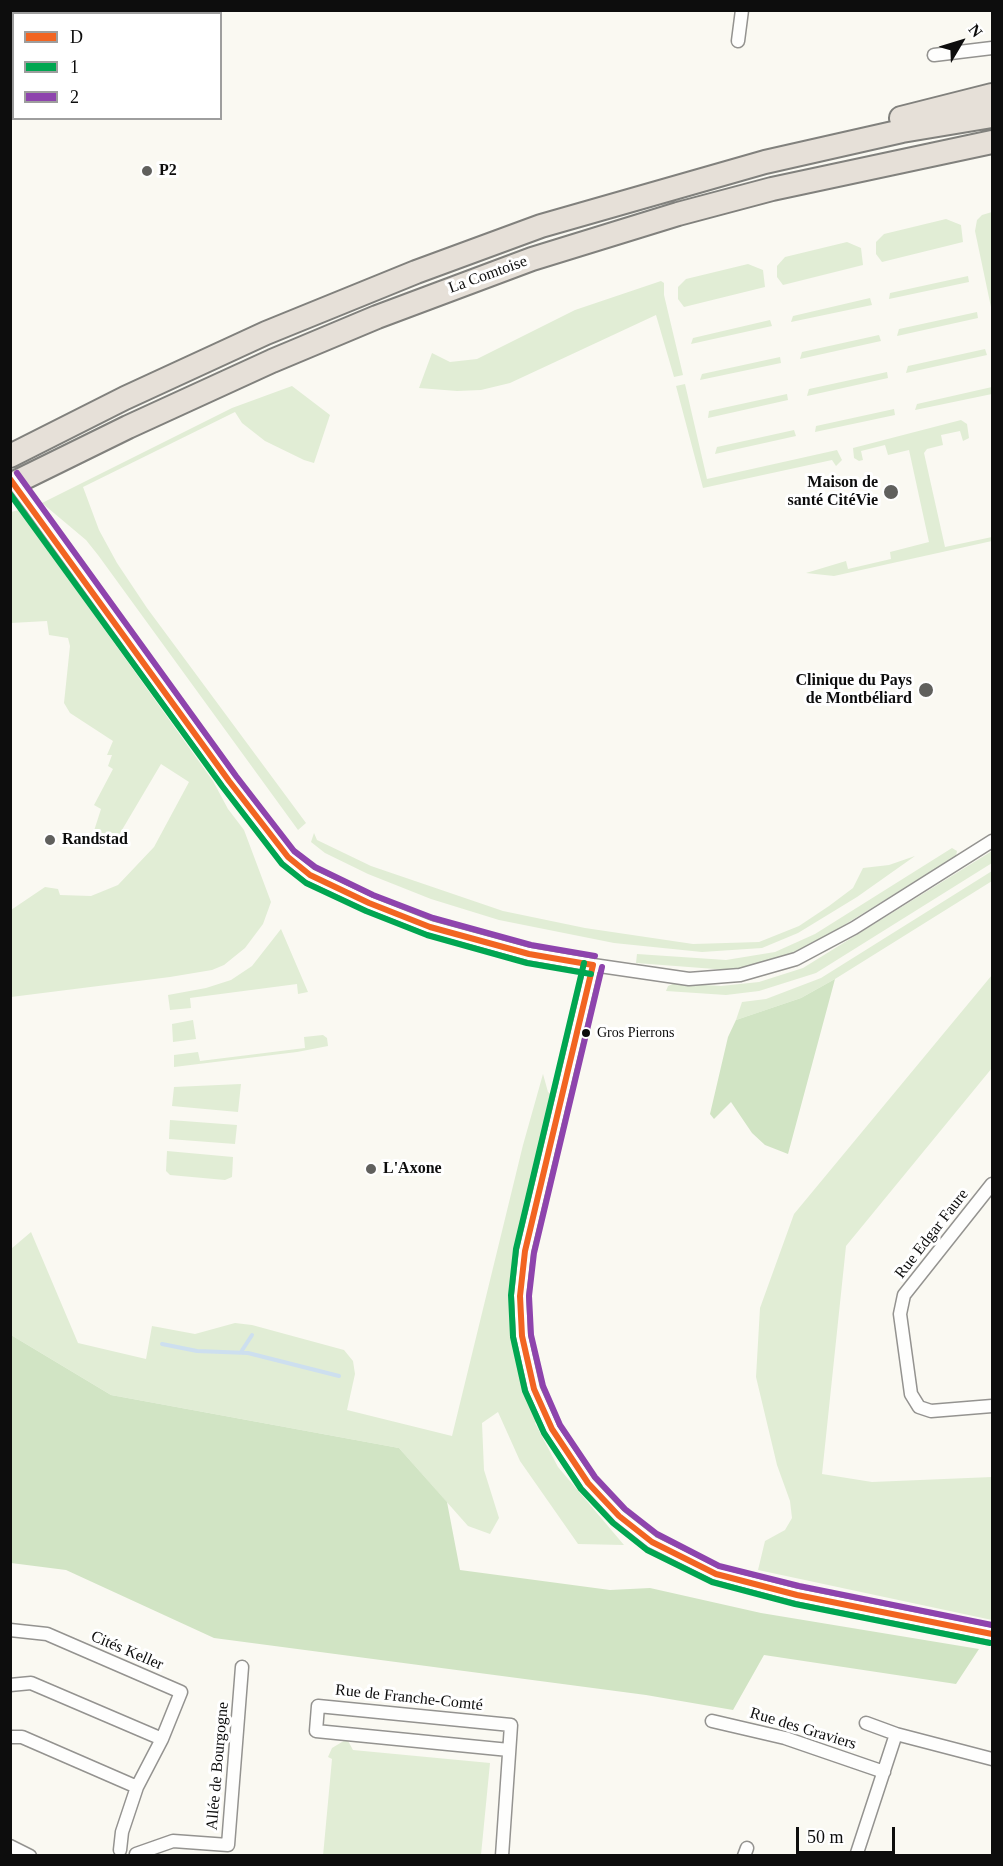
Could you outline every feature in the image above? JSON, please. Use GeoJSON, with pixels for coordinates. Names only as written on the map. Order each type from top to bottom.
{"type":"FeatureCollection","features":[{"type":"Feature","properties":{"kind":"highway"},"geometry":{"type":"LineString","coordinates":[[765,162],[882,124],[993,95]]}},
{"type":"Feature","properties":{"kind":"highway","name":"La Comtoise"},"geometry":{"type":"LineString","coordinates":[[10,456],[217,355],[380,286],[552,223],[765,162],[902,131],[993,116]]}},
{"type":"Feature","properties":{"kind":"highway","name":"La Comtoise"},"geometry":{"type":"LineString","coordinates":[[10,485],[250,370],[483,276],[630,228],[719,202],[835,173],[993,142]]}},
{"type":"Feature","properties":{"kind":"street"},"geometry":{"type":"LineString","coordinates":[[738,41],[742,10]]}},
{"type":"Feature","properties":{"kind":"street"},"geometry":{"type":"LineString","coordinates":[[934,55],[993,48]]}},
{"type":"Feature","properties":{"kind":"street"},"geometry":{"type":"LineString","coordinates":[[10,478],[229,781],[288,857],[310,875],[369,903],[430,927],[529,954],[593,965],[688,979],[740,975],[796,959],[854,928],[993,841]]}},
{"type":"Feature","properties":{"kind":"street"},"geometry":{"type":"LineString","coordinates":[[593,965],[525,1251],[520,1296],[522,1335],[534,1389],[552,1429],[588,1483],[619,1515],[652,1542],[716,1574],[797,1594],[993,1634]]}},
{"type":"Feature","properties":{"kind":"street","name":"Rue Edgar Faure"},"geometry":{"type":"LineString","coordinates":[[993,1184],[904,1295],[900,1314],[911,1394],[919,1407],[931,1412],[993,1406]]}},
{"type":"Feature","properties":{"kind":"street","name":"Cités Keller"},"geometry":{"type":"LineString","coordinates":[[10,1630],[47,1634],[181,1692],[162,1739],[137,1787],[116,1852]]}},
{"type":"Feature","properties":{"kind":"street","name":"Allée de Bourgogne"},"geometry":{"type":"LineString","coordinates":[[136,1855],[173,1841],[228,1845],[242,1667]]}},
{"type":"Feature","properties":{"kind":"street"},"geometry":{"type":"LineString","coordinates":[[10,1685],[31,1683],[162,1739]]}},
{"type":"Feature","properties":{"kind":"street","name":"Rue de Franche-Comté"},"geometry":{"type":"LineString","coordinates":[[502,1856],[512,1725],[318,1706],[316,1731],[509,1750]]}},
{"type":"Feature","properties":{"kind":"street","name":"Rue des Graviers"},"geometry":{"type":"LineString","coordinates":[[712,1721],[785,1738],[884,1772]]}},
{"type":"Feature","properties":{"kind":"street"},"geometry":{"type":"LineString","coordinates":[[866,1723],[896,1734],[993,1759]]}},
{"type":"Feature","properties":{"kind":"street"},"geometry":{"type":"LineString","coordinates":[[856,1856],[896,1734]]}},
{"type":"Feature","properties":{"kind":"street"},"geometry":{"type":"LineString","coordinates":[[10,1737],[22,1737],[137,1787]]}},
{"type":"Feature","properties":{"kind":"street"},"geometry":{"type":"LineString","coordinates":[[10,1846],[30,1856]]}},
{"type":"Feature","properties":{"kind":"street"},"geometry":{"type":"LineString","coordinates":[[116,1852],[131,1851],[136,1855]]}},
{"type":"Feature","properties":{"kind":"green space"},"geometry":{"type":"Polygon","coordinates":[[[992,212],[992,312],[975,231],[977,220],[982,215],[992,212]]]}},
{"type":"Feature","properties":{"kind":"green space"},"geometry":{"type":"Polygon","coordinates":[[[946,219],[961,225],[963,242],[882,262],[876,254],[876,242],[884,234],[946,219]]]}},
{"type":"Feature","properties":{"kind":"green space"},"geometry":{"type":"Polygon","coordinates":[[[847,242],[861,248],[863,265],[783,285],[777,277],[777,266],[785,257],[847,242]]]}},
{"type":"Feature","properties":{"kind":"green space"},"geometry":{"type":"Polygon","coordinates":[[[748,264],[763,270],[765,287],[684,307],[678,299],[678,287],[686,279],[748,264]]]}},
{"type":"Feature","properties":{"kind":"green space"},"geometry":{"type":"Polygon","coordinates":[[[968,276],[969,282],[889,299],[890,293],[968,276]]]}},
{"type":"Feature","properties":{"kind":"green space"},"geometry":{"type":"Polygon","coordinates":[[[661,281],[664,283],[664,295],[683,375],[674,377],[656,315],[510,383],[481,390],[419,388],[432,353],[450,362],[477,359],[575,310],[661,281]]]}},
{"type":"Feature","properties":{"kind":"green space"},"geometry":{"type":"Polygon","coordinates":[[[870,298],[872,305],[791,322],[793,316],[870,298]]]}},
{"type":"Feature","properties":{"kind":"green space"},"geometry":{"type":"Polygon","coordinates":[[[977,312],[978,318],[897,336],[899,329],[977,312]]]}},
{"type":"Feature","properties":{"kind":"green space"},"geometry":{"type":"Polygon","coordinates":[[[770,320],[772,326],[691,344],[693,338],[770,320]]]}},
{"type":"Feature","properties":{"kind":"green space"},"geometry":{"type":"Polygon","coordinates":[[[879,335],[881,341],[800,359],[802,352],[879,335]]]}},
{"type":"Feature","properties":{"kind":"green space"},"geometry":{"type":"Polygon","coordinates":[[[985,349],[987,355],[906,373],[908,366],[985,349]]]}},
{"type":"Feature","properties":{"kind":"green space"},"geometry":{"type":"Polygon","coordinates":[[[780,357],[781,363],[700,380],[702,374],[780,357]]]}},
{"type":"Feature","properties":{"kind":"green space"},"geometry":{"type":"Polygon","coordinates":[[[887,372],[888,378],[807,396],[809,389],[887,372]]]}},
{"type":"Feature","properties":{"kind":"green space"},"geometry":{"type":"Polygon","coordinates":[[[685,384],[707,479],[837,450],[842,460],[836,466],[832,460],[703,488],[676,386],[685,384]]]}},
{"type":"Feature","properties":{"kind":"green space"},"geometry":{"type":"Polygon","coordinates":[[[292,386],[330,415],[314,463],[265,441],[242,423],[235,412],[83,487],[99,530],[117,563],[147,608],[306,823],[298,830],[98,555],[86,540],[42,503],[232,408],[292,386]]]}},
{"type":"Feature","properties":{"kind":"green space"},"geometry":{"type":"Polygon","coordinates":[[[992,387],[992,394],[915,410],[917,404],[992,387]]]}},
{"type":"Feature","properties":{"kind":"green space"},"geometry":{"type":"Polygon","coordinates":[[[787,394],[788,400],[708,418],[709,411],[787,394]]]}},
{"type":"Feature","properties":{"kind":"green space"},"geometry":{"type":"Polygon","coordinates":[[[894,409],[895,415],[815,432],[816,426],[894,409]]]}},
{"type":"Feature","properties":{"kind":"green space"},"geometry":{"type":"Polygon","coordinates":[[[961,420],[967,424],[969,438],[963,441],[960,431],[941,435],[943,445],[927,449],[924,453],[945,547],[992,537],[992,541],[834,576],[806,573],[846,561],[848,569],[891,559],[890,552],[929,542],[909,450],[888,455],[885,445],[861,451],[863,460],[859,461],[854,458],[853,448],[961,420]]]}},
{"type":"Feature","properties":{"kind":"green space"},"geometry":{"type":"Polygon","coordinates":[[[794,430],[796,436],[715,454],[717,447],[794,430]]]}},
{"type":"Feature","properties":{"kind":"green space"},"geometry":{"type":"Polygon","coordinates":[[[19,510],[213,781],[228,809],[244,830],[271,902],[263,924],[245,948],[224,965],[212,970],[170,977],[11,997],[11,910],[45,887],[58,889],[60,895],[91,896],[118,885],[154,847],[189,782],[161,764],[119,835],[105,842],[93,834],[101,809],[94,805],[113,769],[108,766],[112,755],[107,755],[113,741],[70,713],[64,703],[70,646],[68,638],[49,635],[47,621],[11,623],[11,512],[19,510]]]}},
{"type":"Feature","properties":{"kind":"green space"},"geometry":{"type":"Polygon","coordinates":[[[314,833],[317,840],[371,866],[503,911],[585,928],[693,944],[759,942],[799,926],[829,906],[853,888],[863,868],[889,865],[915,856],[857,897],[798,933],[762,948],[702,952],[614,943],[499,920],[431,899],[368,874],[325,853],[311,842],[314,833]]]}},
{"type":"Feature","properties":{"kind":"green space"},"geometry":{"type":"Polygon","coordinates":[[[952,848],[957,851],[956,856],[802,951],[752,967],[728,970],[636,963],[637,954],[726,960],[775,952],[815,934],[952,848]]]}},
{"type":"Feature","properties":{"kind":"green space"},"geometry":{"type":"Polygon","coordinates":[[[992,851],[992,863],[816,973],[759,991],[726,995],[666,991],[668,986],[675,983],[721,986],[759,982],[803,968],[992,851]]]}},
{"type":"Feature","properties":{"kind":"green space"},"geometry":{"type":"Polygon","coordinates":[[[992,871],[992,881],[835,979],[801,998],[736,1020],[742,1002],[766,999],[821,978],[992,871]]]}},
{"type":"Feature","properties":{"kind":"green space"},"geometry":{"type":"Polygon","coordinates":[[[281,929],[308,992],[298,994],[297,984],[190,998],[191,1008],[170,1010],[168,995],[206,988],[231,980],[252,966],[281,929]]]}},
{"type":"Feature","properties":{"kind":"green space"},"geometry":{"type":"Polygon","coordinates":[[[992,975],[992,1068],[846,1246],[822,1474],[872,1482],[992,1477],[992,1620],[758,1570],[765,1541],[785,1530],[792,1518],[790,1501],[777,1465],[756,1377],[760,1308],[794,1214],[992,975]]]}},
{"type":"Feature","properties":{"kind":"green space"},"geometry":{"type":"Polygon","coordinates":[[[835,979],[788,1154],[765,1145],[752,1133],[731,1102],[714,1119],[710,1114],[728,1037],[736,1020],[801,998],[835,979]]]}},
{"type":"Feature","properties":{"kind":"green space"},"geometry":{"type":"Polygon","coordinates":[[[193,1020],[196,1039],[173,1042],[172,1024],[193,1020]]]}},
{"type":"Feature","properties":{"kind":"green space"},"geometry":{"type":"Polygon","coordinates":[[[323,1035],[327,1038],[328,1046],[174,1067],[174,1055],[198,1052],[200,1061],[305,1048],[304,1037],[323,1035]]]}},
{"type":"Feature","properties":{"kind":"green space"},"geometry":{"type":"Polygon","coordinates":[[[543,1074],[548,1092],[555,1097],[529,1196],[517,1263],[512,1327],[528,1400],[539,1420],[535,1423],[558,1467],[624,1545],[578,1544],[520,1461],[498,1412],[482,1423],[484,1470],[499,1518],[490,1534],[468,1526],[399,1448],[111,1395],[11,1335],[11,1249],[31,1232],[78,1343],[146,1359],[152,1326],[195,1334],[235,1323],[252,1325],[344,1350],[353,1361],[355,1374],[347,1410],[452,1436],[523,1145],[543,1074]]]}},
{"type":"Feature","properties":{"kind":"green space"},"geometry":{"type":"Polygon","coordinates":[[[241,1084],[238,1112],[172,1106],[174,1087],[241,1084]]]}},
{"type":"Feature","properties":{"kind":"green space"},"geometry":{"type":"Polygon","coordinates":[[[170,1120],[237,1125],[235,1144],[169,1139],[170,1120]]]}},
{"type":"Feature","properties":{"kind":"green space"},"geometry":{"type":"Polygon","coordinates":[[[167,1151],[233,1157],[232,1177],[225,1180],[170,1175],[166,1171],[167,1151]]]}},
{"type":"Feature","properties":{"kind":"green space"},"geometry":{"type":"Polygon","coordinates":[[[11,1335],[111,1395],[399,1448],[447,1502],[460,1570],[610,1590],[650,1588],[761,1613],[979,1649],[956,1684],[764,1655],[733,1710],[646,1695],[214,1638],[66,1570],[11,1563],[11,1335]]]}},
{"type":"Feature","properties":{"kind":"green space"},"geometry":{"type":"Polygon","coordinates":[[[347,1739],[353,1750],[490,1763],[481,1855],[323,1856],[332,1759],[328,1757],[332,1748],[347,1739]]]}},
{"type":"Feature","properties":{"kind":"waterway"},"geometry":{"type":"LineString","coordinates":[[241,1352],[252,1335]]}},
{"type":"Feature","properties":{"kind":"waterway"},"geometry":{"type":"LineString","coordinates":[[162,1344],[197,1351],[248,1353],[339,1376]]}},
{"type":"Feature","properties":{"kind":"transit line","name":"2"},"geometry":{"type":"LineString","coordinates":[[17,473],[236,776],[294,851],[315,867],[373,895],[433,918],[531,945],[595,956]]}},
{"type":"Feature","properties":{"kind":"transit line","name":"D"},"geometry":{"type":"LineString","coordinates":[[10,479],[229,781],[288,857],[310,875],[369,903],[430,927],[529,954],[593,965]]}},
{"type":"Feature","properties":{"kind":"transit line","name":"1"},"geometry":{"type":"LineString","coordinates":[[10,494],[222,786],[282,864],[306,883],[366,911],[427,935],[527,963],[591,974]]}},
{"type":"Feature","properties":{"kind":"transit line","name":"1"},"geometry":{"type":"LineString","coordinates":[[584,963],[516,1249],[511,1295],[513,1337],[525,1391],[544,1433],[581,1489],[613,1523],[647,1550],[712,1582],[795,1604],[990,1643]]}},
{"type":"Feature","properties":{"kind":"transit line","name":"D"},"geometry":{"type":"LineString","coordinates":[[593,965],[525,1251],[520,1296],[522,1336],[534,1389],[552,1429],[588,1483],[619,1516],[652,1542],[716,1574],[797,1595],[992,1634]]}},
{"type":"Feature","properties":{"kind":"transit line","name":"2"},"geometry":{"type":"LineString","coordinates":[[602,967],[534,1253],[529,1296],[531,1335],[543,1386],[560,1425],[595,1477],[625,1509],[657,1534],[719,1566],[799,1586],[992,1625]]}},
{"type":"Feature","properties":{"kind":"place","name":"P2"},"geometry":{"type":"Point","coordinates":[147,171]}},
{"type":"Feature","properties":{"kind":"place","name":"Maison de santé CitéVie"},"geometry":{"type":"Point","coordinates":[891,492]}},
{"type":"Feature","properties":{"kind":"place","name":"Clinique du Pays de Montbéliard"},"geometry":{"type":"Point","coordinates":[926,690]}},
{"type":"Feature","properties":{"kind":"place","name":"Randstad"},"geometry":{"type":"Point","coordinates":[50,840]}},
{"type":"Feature","properties":{"kind":"place","name":"Gros Pierrons"},"geometry":{"type":"Point","coordinates":[586,1033]}},
{"type":"Feature","properties":{"kind":"place","name":"L'Axone"},"geometry":{"type":"Point","coordinates":[371,1169]}}]}
